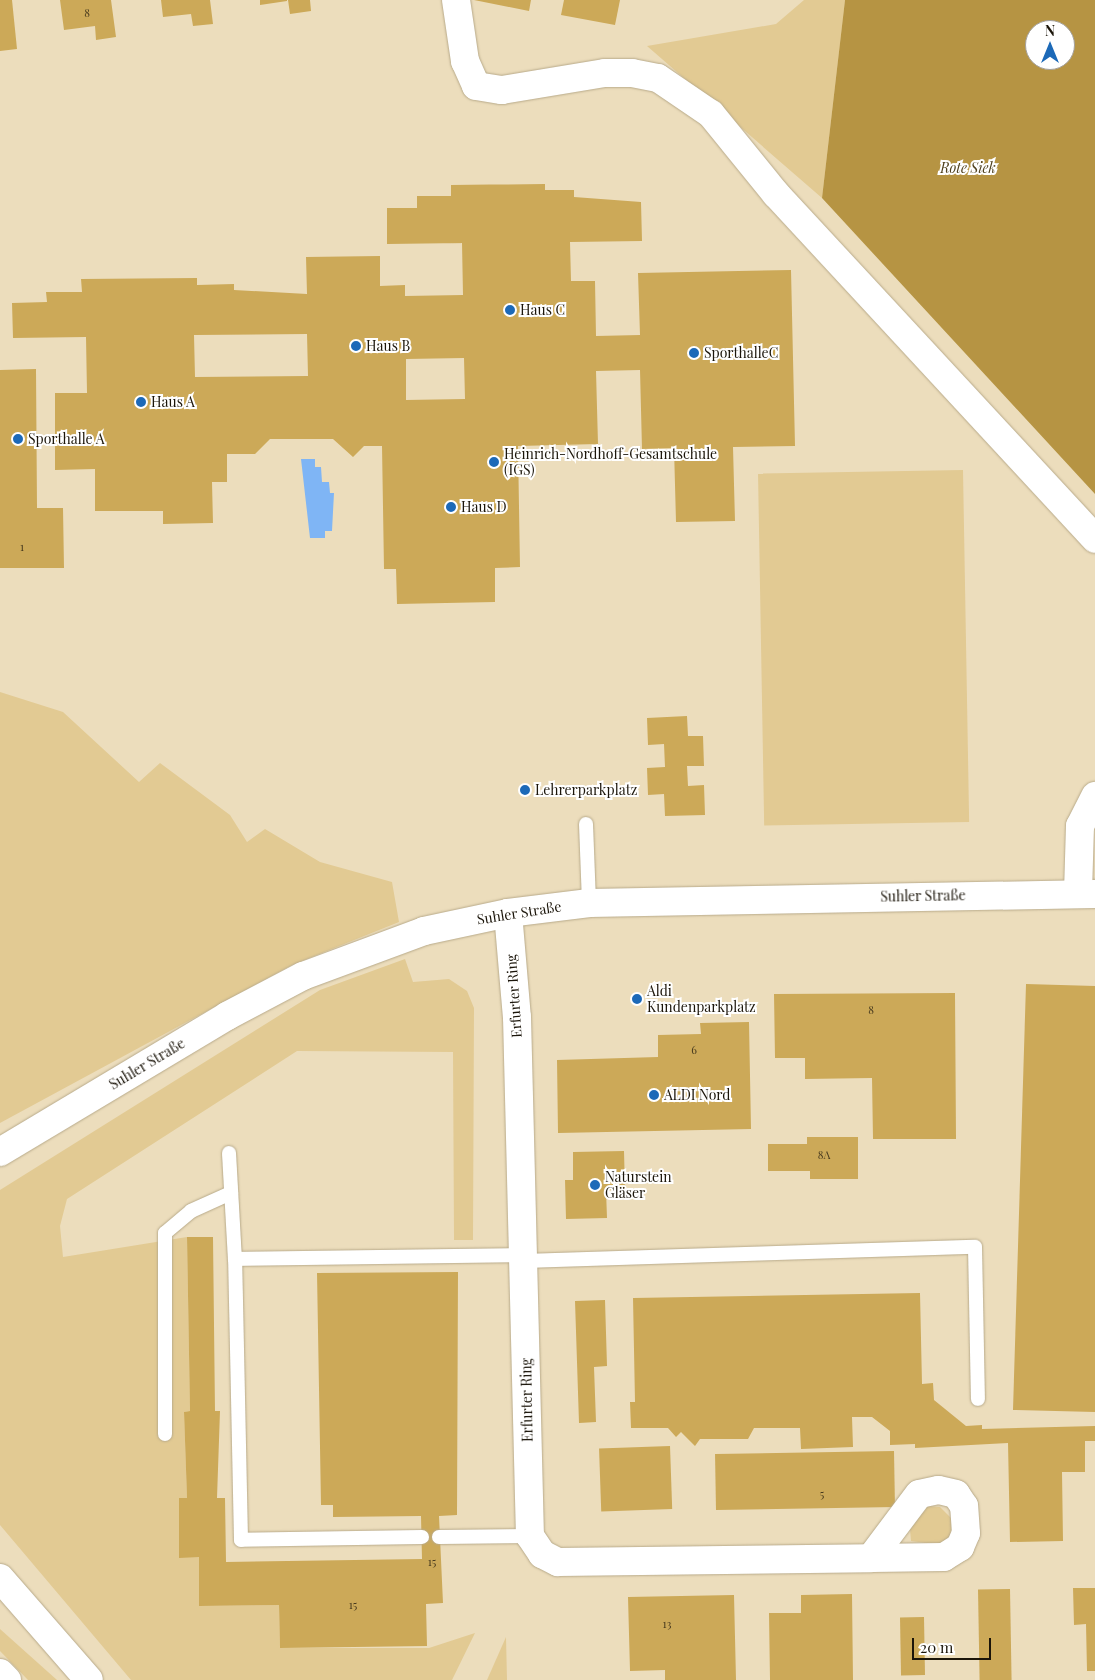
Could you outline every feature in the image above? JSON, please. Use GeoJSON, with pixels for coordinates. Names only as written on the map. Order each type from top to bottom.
{"type":"FeatureCollection","features":[{"type":"Feature","properties":{"kind":"street"},"geometry":{"type":"LineString","coordinates":[[456,0],[465,61],[476,86],[502,90],[605,73],[632,73],[658,78],[711,114],[776,194],[1095,539]]}},
{"type":"Feature","properties":{"kind":"street"},"geometry":{"type":"LineString","coordinates":[[1087,893],[1080,826],[1095,796]]}},
{"type":"Feature","properties":{"kind":"street","name":"Suhler Straße"},"geometry":{"type":"LineString","coordinates":[[0,1152],[303,976],[407,936],[508,913],[589,903],[1087,893]]}},
{"type":"Feature","properties":{"kind":"street","name":"Erfurter Ring"},"geometry":{"type":"LineString","coordinates":[[508,913],[517,1017],[530,1536]]}},
{"type":"Feature","properties":{"kind":"street"},"geometry":{"type":"LineString","coordinates":[[530,1536],[542,1554],[558,1562],[871,1558],[944,1557],[960,1547],[968,1519],[956,1494],[938,1490],[919,1494],[905,1508],[871,1558]]}},
{"type":"Feature","properties":{"kind":"street"},"geometry":{"type":"LineString","coordinates":[[0,1578],[89,1680]]}},
{"type":"Feature","properties":{"kind":"street"},"geometry":{"type":"LineString","coordinates":[[0,1673],[7,1680]]}},
{"type":"Feature","properties":{"kind":"lane"},"geometry":{"type":"LineString","coordinates":[[586,824],[589,903]]}},
{"type":"Feature","properties":{"kind":"lane"},"geometry":{"type":"LineString","coordinates":[[229,1153],[235,1259],[241,1540],[422,1537]]}},
{"type":"Feature","properties":{"kind":"lane"},"geometry":{"type":"LineString","coordinates":[[165,1434],[165,1233],[191,1212],[232,1194]]}},
{"type":"Feature","properties":{"kind":"lane"},"geometry":{"type":"LineString","coordinates":[[235,1259],[523,1258],[975,1248],[978,1399]]}},
{"type":"Feature","properties":{"kind":"lane"},"geometry":{"type":"LineString","coordinates":[[439,1537],[530,1536]]}},
{"type":"Feature","properties":{"kind":"shaded area"},"geometry":{"type":"Polygon","coordinates":[[[804,0],[845,0],[822,198],[647,46],[776,24],[804,0]]]}},
{"type":"Feature","properties":{"kind":"shaded area"},"geometry":{"type":"Polygon","coordinates":[[[963,470],[969,822],[764,826],[758,474],[963,470]]]}},
{"type":"Feature","properties":{"kind":"shaded area"},"geometry":{"type":"Polygon","coordinates":[[[0,692],[63,712],[139,782],[160,763],[230,815],[247,842],[265,829],[320,862],[392,882],[399,922],[292,965],[0,1123],[0,692]]]}},
{"type":"Feature","properties":{"kind":"shaded area"},"geometry":{"type":"Polygon","coordinates":[[[405,959],[413,982],[449,979],[467,991],[474,1008],[473,1240],[454,1240],[453,1052],[297,1051],[67,1199],[60,1226],[63,1257],[187,1237],[190,1411],[184,1412],[187,1498],[179,1499],[179,1557],[199,1557],[199,1606],[279,1605],[280,1648],[429,1648],[475,1633],[452,1680],[131,1680],[0,1525],[0,1190],[320,990],[405,959]]]}},
{"type":"Feature","properties":{"kind":"shaded area"},"geometry":{"type":"Polygon","coordinates":[[[928,1506],[940,1507],[953,1520],[949,1540],[941,1545],[911,1541],[910,1529],[928,1506]]]}},
{"type":"Feature","properties":{"kind":"shaded area"},"geometry":{"type":"Polygon","coordinates":[[[0,1629],[57,1680],[28,1680],[0,1651],[0,1629]]]}},
{"type":"Feature","properties":{"kind":"shaded area"},"geometry":{"type":"Polygon","coordinates":[[[506,1637],[507,1680],[487,1680],[506,1637]]]}},
{"type":"Feature","properties":{"kind":"green space","name":"Rote Siek"},"geometry":{"type":"Polygon","coordinates":[[[845,0],[1095,0],[1095,494],[822,198],[845,0]]]}},
{"type":"Feature","properties":{"kind":"water"},"geometry":{"type":"Polygon","coordinates":[[[301,459],[315,459],[315,467],[321,467],[322,482],[329,482],[330,493],[334,493],[332,531],[325,531],[325,538],[310,538],[301,459]]]}},
{"type":"Feature","properties":{"kind":"building"},"geometry":{"type":"Polygon","coordinates":[[[0,0],[12,0],[17,49],[0,51],[0,0]]]}},
{"type":"Feature","properties":{"kind":"building"},"geometry":{"type":"Polygon","coordinates":[[[60,0],[111,0],[116,37],[96,40],[95,26],[64,30],[60,0]]]}},
{"type":"Feature","properties":{"kind":"building"},"geometry":{"type":"Polygon","coordinates":[[[161,0],[210,0],[213,24],[193,26],[191,14],[163,17],[161,0]]]}},
{"type":"Feature","properties":{"kind":"building"},"geometry":{"type":"Polygon","coordinates":[[[260,0],[287,0],[287,1],[260,5],[260,0]]]}},
{"type":"Feature","properties":{"kind":"building"},"geometry":{"type":"Polygon","coordinates":[[[288,0],[310,0],[311,11],[290,14],[288,0]]]}},
{"type":"Feature","properties":{"kind":"building"},"geometry":{"type":"Polygon","coordinates":[[[474,0],[531,0],[529,11],[474,0]]]}},
{"type":"Feature","properties":{"kind":"building"},"geometry":{"type":"Polygon","coordinates":[[[564,0],[620,0],[615,25],[561,15],[564,0]]]}},
{"type":"Feature","properties":{"kind":"building"},"geometry":{"type":"Polygon","coordinates":[[[545,184],[545,190],[574,190],[574,197],[641,202],[642,241],[570,242],[571,281],[595,281],[596,336],[640,335],[638,273],[791,270],[795,446],[733,447],[735,521],[676,522],[674,448],[642,449],[640,370],[596,371],[598,444],[518,446],[520,567],[495,568],[495,602],[397,604],[396,569],[384,569],[382,446],[364,446],[353,457],[333,439],[270,439],[255,454],[227,454],[227,482],[212,482],[213,523],[163,524],[163,511],[95,511],[95,469],[55,470],[55,393],[87,393],[86,337],[13,338],[12,303],[47,302],[46,292],[82,292],[81,279],[197,278],[197,285],[234,284],[234,290],[307,294],[306,257],[380,256],[380,286],[405,285],[405,296],[463,295],[462,243],[387,244],[387,208],[417,208],[417,196],[451,196],[451,185],[545,184]],[[307,334],[194,335],[195,377],[308,376],[307,334]],[[464,358],[406,359],[406,400],[465,399],[464,358]]]}},
{"type":"Feature","properties":{"kind":"building","name":"Sporthalle A"},"geometry":{"type":"Polygon","coordinates":[[[36,369],[37,508],[63,508],[64,568],[0,568],[0,370],[36,369]]]}},
{"type":"Feature","properties":{"kind":"building"},"geometry":{"type":"Polygon","coordinates":[[[687,716],[688,736],[703,736],[704,766],[687,766],[688,786],[704,785],[705,815],[665,816],[664,794],[648,795],[647,768],[665,767],[664,744],[648,745],[647,718],[687,716]]]}},
{"type":"Feature","properties":{"kind":"building"},"geometry":{"type":"Polygon","coordinates":[[[1026,984],[1095,986],[1095,1412],[1013,1410],[1026,984]]]}},
{"type":"Feature","properties":{"kind":"building"},"geometry":{"type":"Polygon","coordinates":[[[955,993],[956,1139],[873,1139],[872,1078],[805,1079],[805,1058],[775,1058],[774,994],[955,993]]]}},
{"type":"Feature","properties":{"kind":"building","name":"ALDI Nord"},"geometry":{"type":"Polygon","coordinates":[[[749,1022],[751,1129],[558,1133],[557,1060],[658,1057],[658,1035],[701,1034],[700,1023],[749,1022]]]}},
{"type":"Feature","properties":{"kind":"building"},"geometry":{"type":"Polygon","coordinates":[[[807,1137],[858,1137],[858,1179],[810,1179],[810,1171],[768,1171],[768,1144],[807,1144],[807,1137]]]}},
{"type":"Feature","properties":{"kind":"building","name":"Naturstein Gläser"},"geometry":{"type":"Polygon","coordinates":[[[624,1151],[625,1190],[606,1190],[607,1218],[566,1219],[565,1180],[573,1180],[573,1152],[624,1151]]]}},
{"type":"Feature","properties":{"kind":"building"},"geometry":{"type":"Polygon","coordinates":[[[187,1237],[213,1237],[215,1411],[220,1411],[217,1498],[225,1498],[226,1562],[422,1559],[421,1516],[333,1517],[333,1505],[321,1505],[317,1273],[458,1272],[457,1515],[439,1516],[443,1603],[426,1604],[427,1646],[280,1648],[279,1605],[199,1606],[199,1557],[179,1558],[179,1498],[187,1498],[184,1412],[190,1411],[187,1237]]]}},
{"type":"Feature","properties":{"kind":"building"},"geometry":{"type":"Polygon","coordinates":[[[920,1293],[922,1384],[933,1383],[934,1400],[966,1426],[982,1425],[982,1429],[1095,1426],[1095,1441],[1085,1441],[1085,1472],[1062,1472],[1063,1541],[1010,1542],[1008,1443],[915,1448],[915,1444],[890,1445],[890,1431],[872,1417],[852,1417],[853,1447],[801,1449],[800,1428],[754,1428],[748,1439],[700,1439],[695,1446],[681,1432],[676,1437],[668,1428],[631,1428],[630,1402],[635,1402],[633,1298],[920,1293]]]}},
{"type":"Feature","properties":{"kind":"building"},"geometry":{"type":"Polygon","coordinates":[[[605,1300],[607,1366],[594,1367],[596,1422],[579,1423],[575,1301],[605,1300]]]}},
{"type":"Feature","properties":{"kind":"building"},"geometry":{"type":"Polygon","coordinates":[[[670,1446],[672,1509],[601,1511],[599,1448],[670,1446]]]}},
{"type":"Feature","properties":{"kind":"building"},"geometry":{"type":"Polygon","coordinates":[[[894,1451],[895,1507],[716,1510],[715,1454],[894,1451]]]}},
{"type":"Feature","properties":{"kind":"building"},"geometry":{"type":"Polygon","coordinates":[[[1073,1588],[1095,1588],[1095,1671],[1087,1671],[1086,1624],[1074,1625],[1073,1588]]]}},
{"type":"Feature","properties":{"kind":"building"},"geometry":{"type":"Polygon","coordinates":[[[1010,1589],[1012,1680],[980,1680],[978,1590],[1010,1589]]]}},
{"type":"Feature","properties":{"kind":"building"},"geometry":{"type":"Polygon","coordinates":[[[852,1594],[853,1680],[770,1680],[769,1613],[801,1613],[801,1595],[852,1594]]]}},
{"type":"Feature","properties":{"kind":"building"},"geometry":{"type":"Polygon","coordinates":[[[734,1595],[736,1680],[665,1680],[665,1670],[630,1671],[628,1597],[734,1595]]]}},
{"type":"Feature","properties":{"kind":"building"},"geometry":{"type":"Polygon","coordinates":[[[900,1617],[924,1617],[925,1675],[901,1675],[900,1617]]]}},
{"type":"Feature","properties":{"kind":"place","name":"Haus C"},"geometry":{"type":"Point","coordinates":[510,310]}},
{"type":"Feature","properties":{"kind":"place","name":"Haus B"},"geometry":{"type":"Point","coordinates":[356,346]}},
{"type":"Feature","properties":{"kind":"place","name":"SporthalleC"},"geometry":{"type":"Point","coordinates":[694,353]}},
{"type":"Feature","properties":{"kind":"place","name":"Haus A"},"geometry":{"type":"Point","coordinates":[141,402]}},
{"type":"Feature","properties":{"kind":"place","name":"Sporthalle A"},"geometry":{"type":"Point","coordinates":[18,439]}},
{"type":"Feature","properties":{"kind":"place","name":"Heinrich-Nordhoff-Gesamtschule (IGS)"},"geometry":{"type":"Point","coordinates":[494,462]}},
{"type":"Feature","properties":{"kind":"place","name":"Haus D"},"geometry":{"type":"Point","coordinates":[451,507]}},
{"type":"Feature","properties":{"kind":"place","name":"Lehrerparkplatz"},"geometry":{"type":"Point","coordinates":[525,790]}},
{"type":"Feature","properties":{"kind":"place","name":"Aldi Kundenparkplatz"},"geometry":{"type":"Point","coordinates":[637,999]}},
{"type":"Feature","properties":{"kind":"place","name":"ALDI Nord"},"geometry":{"type":"Point","coordinates":[654,1095]}},
{"type":"Feature","properties":{"kind":"place","name":"Naturstein Gläser"},"geometry":{"type":"Point","coordinates":[595,1185]}}]}
